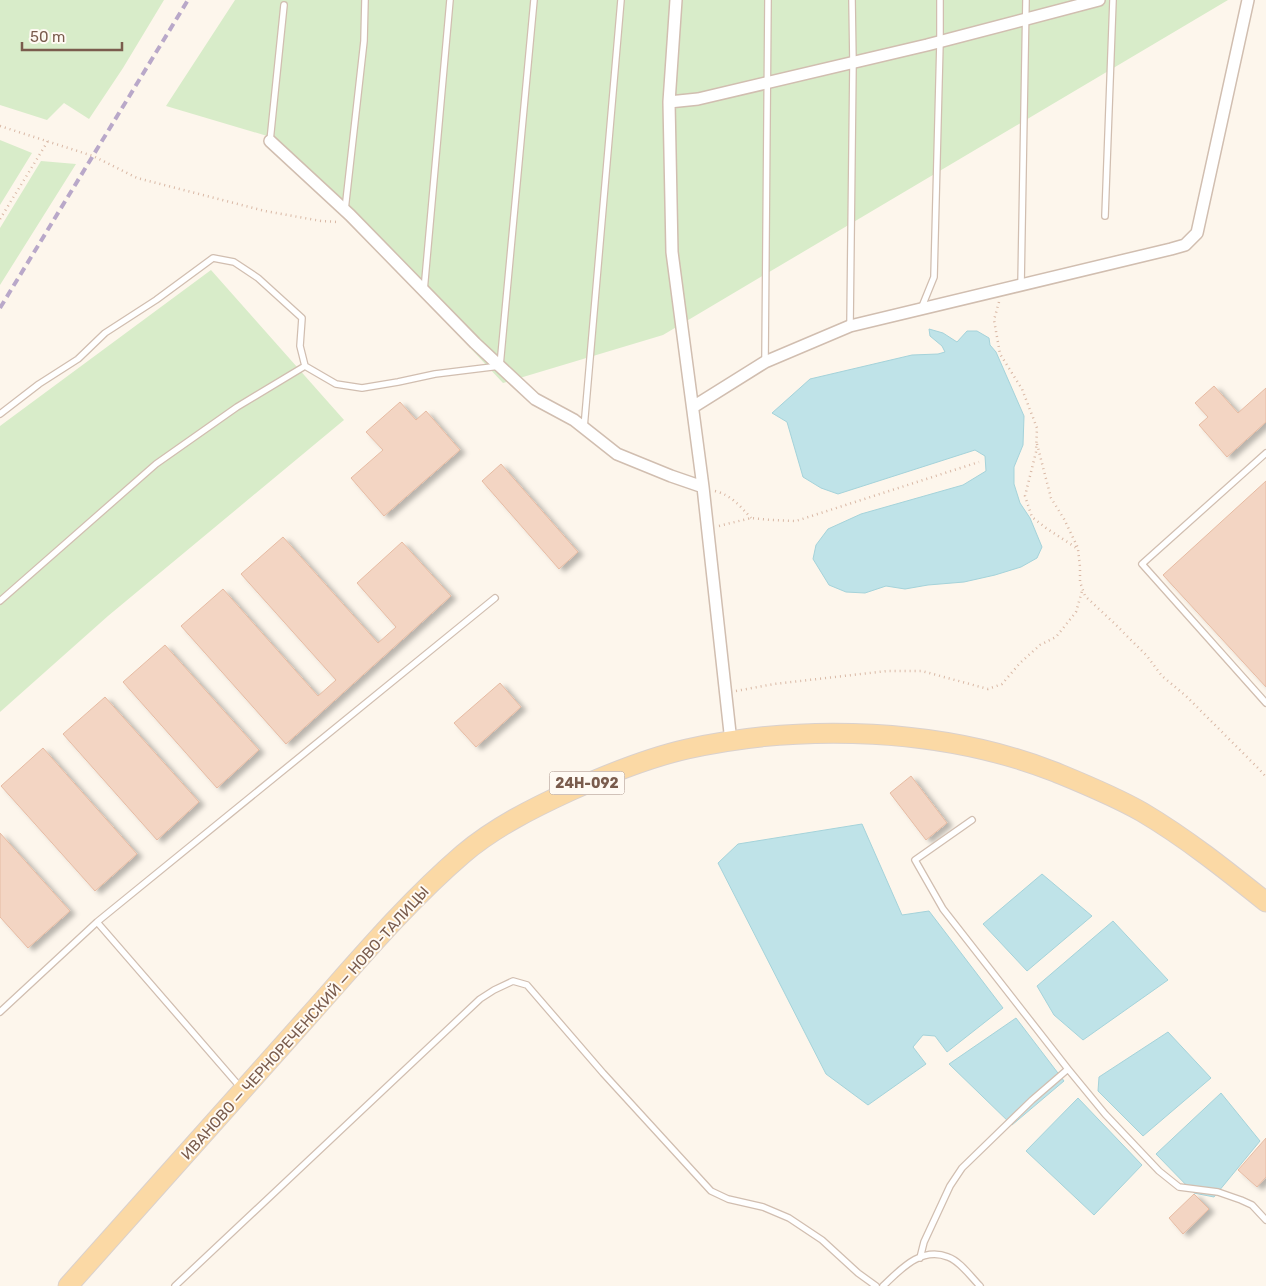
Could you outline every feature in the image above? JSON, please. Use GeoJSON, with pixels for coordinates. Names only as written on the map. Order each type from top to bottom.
{"type":"FeatureCollection","features":[{"type":"Feature","properties":{"kind":"main road","name":"ИВАНОВО — ЧЕРНОРЕЧЕНСКИЙ — НОВО-ТАЛИЦЫ"},"geometry":{"type":"LineString","coordinates":[[68,1286],[402,913],[465,852],[502,826],[544,803],[597,779],[639,763],[686,750],[731,742],[784,735],[841,733],[904,737],[1006,756],[1053,772],[1102,792],[1138,810],[1191,844],[1266,902]]}},
{"type":"Feature","properties":{"kind":"street"},"geometry":{"type":"LineString","coordinates":[[676,0],[668,102],[672,252],[703,487],[731,742]]}},
{"type":"Feature","properties":{"kind":"street"},"geometry":{"type":"LineString","coordinates":[[668,102],[698,99],[853,63],[1099,0]]}},
{"type":"Feature","properties":{"kind":"street"},"geometry":{"type":"LineString","coordinates":[[693,407],[765,362],[850,326],[1185,245],[1197,233],[1248,0]]}},
{"type":"Feature","properties":{"kind":"street"},"geometry":{"type":"LineString","coordinates":[[270,141],[345,210],[475,343],[535,398],[574,420],[617,454],[703,487]]}},
{"type":"Feature","properties":{"kind":"lane"},"geometry":{"type":"LineString","coordinates":[[345,210],[364,41],[364,0]]}},
{"type":"Feature","properties":{"kind":"lane"},"geometry":{"type":"LineString","coordinates":[[424,291],[450,0]]}},
{"type":"Feature","properties":{"kind":"lane"},"geometry":{"type":"LineString","coordinates":[[0,414],[39,384],[78,359],[105,333],[156,300],[213,258],[234,262],[258,278],[302,318],[300,346],[305,366],[336,384],[362,388],[435,374],[500,366],[534,0]]}},
{"type":"Feature","properties":{"kind":"lane"},"geometry":{"type":"LineString","coordinates":[[584,428],[621,0]]}},
{"type":"Feature","properties":{"kind":"lane"},"geometry":{"type":"LineString","coordinates":[[765,362],[768,0]]}},
{"type":"Feature","properties":{"kind":"lane"},"geometry":{"type":"LineString","coordinates":[[850,326],[852,0]]}},
{"type":"Feature","properties":{"kind":"lane"},"geometry":{"type":"LineString","coordinates":[[922,309],[934,276],[940,0]]}},
{"type":"Feature","properties":{"kind":"lane"},"geometry":{"type":"LineString","coordinates":[[1016,286],[1026,0]]}},
{"type":"Feature","properties":{"kind":"lane"},"geometry":{"type":"LineString","coordinates":[[1104,216],[1113,0]]}},
{"type":"Feature","properties":{"kind":"lane"},"geometry":{"type":"LineString","coordinates":[[270,141],[284,5]]}},
{"type":"Feature","properties":{"kind":"lane"},"geometry":{"type":"LineString","coordinates":[[0,601],[156,464],[237,407],[305,366]]}},
{"type":"Feature","properties":{"kind":"lane"},"geometry":{"type":"LineString","coordinates":[[1266,453],[1142,564],[1266,703]]}},
{"type":"Feature","properties":{"kind":"lane"},"geometry":{"type":"LineString","coordinates":[[0,1012],[98,922],[496,598]]}},
{"type":"Feature","properties":{"kind":"lane"},"geometry":{"type":"LineString","coordinates":[[972,820],[915,860],[943,909],[1105,1114],[1159,1171],[1179,1187],[1218,1192],[1252,1205],[1266,1220]]}},
{"type":"Feature","properties":{"kind":"lane"},"geometry":{"type":"LineString","coordinates":[[98,922],[242,1090]]}},
{"type":"Feature","properties":{"kind":"lane"},"geometry":{"type":"LineString","coordinates":[[175,1286],[480,999],[513,981],[527,985],[603,1073],[711,1191],[728,1199],[763,1207],[789,1218],[822,1240],[858,1273],[876,1286]]}},
{"type":"Feature","properties":{"kind":"lane"},"geometry":{"type":"LineString","coordinates":[[920,1258],[924,1242],[950,1186],[962,1168],[1032,1100],[1068,1069]]}},
{"type":"Feature","properties":{"kind":"lane"},"geometry":{"type":"LineString","coordinates":[[883,1286],[909,1262],[931,1254],[948,1257],[964,1268],[980,1286]]}},
{"type":"Feature","properties":{"kind":"path"},"geometry":{"type":"LineString","coordinates":[[0,126],[93,156],[137,178],[265,211],[321,221],[357,223]]}},
{"type":"Feature","properties":{"kind":"path"},"geometry":{"type":"LineString","coordinates":[[0,219],[48,141]]}},
{"type":"Feature","properties":{"kind":"path"},"geometry":{"type":"LineString","coordinates":[[1016,286],[1000,301],[994,320],[1000,354],[1022,389],[1037,428],[1036,452],[1025,496],[1032,517],[1078,549]]}},
{"type":"Feature","properties":{"kind":"path"},"geometry":{"type":"LineString","coordinates":[[1036,439],[1051,498],[1078,549],[1080,582],[1085,596],[1147,656],[1162,676],[1186,696],[1266,778]]}},
{"type":"Feature","properties":{"kind":"path"},"geometry":{"type":"LineString","coordinates":[[708,530],[751,518],[796,521],[980,462]]}},
{"type":"Feature","properties":{"kind":"path"},"geometry":{"type":"LineString","coordinates":[[703,487],[724,493],[735,500],[751,518]]}},
{"type":"Feature","properties":{"kind":"path"},"geometry":{"type":"LineString","coordinates":[[726,696],[734,692],[774,684],[887,671],[922,671],[988,689],[1002,684],[1020,663],[1040,646],[1056,637],[1076,612],[1083,590]]}},
{"type":"Feature","properties":{"kind":"green space"},"geometry":{"type":"Polygon","coordinates":[[[0,0],[164,0],[123,68],[89,119],[64,103],[47,120],[0,105],[0,0]]]}},
{"type":"Feature","properties":{"kind":"green space"},"geometry":{"type":"Polygon","coordinates":[[[235,0],[1228,0],[663,335],[503,383],[274,138],[166,106],[235,0]]]}},
{"type":"Feature","properties":{"kind":"green space"},"geometry":{"type":"Polygon","coordinates":[[[0,140],[32,153],[0,205],[0,140]]]}},
{"type":"Feature","properties":{"kind":"green space"},"geometry":{"type":"Polygon","coordinates":[[[41,161],[76,164],[0,285],[0,228],[41,161]]]}},
{"type":"Feature","properties":{"kind":"green space"},"geometry":{"type":"Polygon","coordinates":[[[211,270],[344,420],[108,616],[0,712],[0,426],[211,270]]]}},
{"type":"Feature","properties":{"kind":"water"},"geometry":{"type":"Polygon","coordinates":[[[929,329],[943,333],[957,342],[967,331],[977,331],[989,338],[990,345],[996,352],[1024,416],[1023,445],[1014,467],[1014,484],[1020,503],[1030,518],[1042,547],[1037,558],[1021,567],[995,575],[964,582],[905,589],[886,586],[865,593],[846,592],[829,585],[813,559],[816,545],[828,529],[861,514],[963,485],[986,471],[985,456],[975,450],[838,494],[821,488],[803,477],[787,422],[772,413],[810,379],[912,355],[945,352],[942,346],[930,336],[929,329]]]}},
{"type":"Feature","properties":{"kind":"water"},"geometry":{"type":"Polygon","coordinates":[[[862,824],[902,915],[929,911],[1003,1008],[947,1052],[935,1036],[923,1035],[913,1047],[926,1064],[868,1105],[826,1074],[718,863],[738,844],[862,824]]]}},
{"type":"Feature","properties":{"kind":"water"},"geometry":{"type":"Polygon","coordinates":[[[1042,874],[1092,916],[1027,971],[983,924],[1042,874]]]}},
{"type":"Feature","properties":{"kind":"water"},"geometry":{"type":"Polygon","coordinates":[[[1113,921],[1168,980],[1083,1040],[1054,1015],[1037,986],[1113,921]]]}},
{"type":"Feature","properties":{"kind":"water"},"geometry":{"type":"Polygon","coordinates":[[[1016,1018],[1064,1081],[1012,1125],[949,1064],[1016,1018]]]}},
{"type":"Feature","properties":{"kind":"water"},"geometry":{"type":"Polygon","coordinates":[[[1168,1032],[1211,1078],[1143,1136],[1098,1091],[1099,1077],[1168,1032]]]}},
{"type":"Feature","properties":{"kind":"water"},"geometry":{"type":"Polygon","coordinates":[[[1221,1093],[1260,1141],[1214,1197],[1194,1193],[1156,1154],[1221,1093]]]}},
{"type":"Feature","properties":{"kind":"water"},"geometry":{"type":"Polygon","coordinates":[[[1078,1098],[1142,1165],[1094,1215],[1026,1151],[1078,1098]]]}},
{"type":"Feature","properties":{"kind":"building"},"geometry":{"type":"Polygon","coordinates":[[[1214,386],[1238,413],[1266,388],[1266,422],[1227,457],[1199,425],[1208,417],[1195,403],[1214,386]]]}},
{"type":"Feature","properties":{"kind":"building"},"geometry":{"type":"Polygon","coordinates":[[[400,402],[416,420],[426,411],[460,450],[384,516],[351,478],[383,450],[366,432],[400,402]]]}},
{"type":"Feature","properties":{"kind":"building"},"geometry":{"type":"Polygon","coordinates":[[[501,464],[578,552],[559,569],[482,481],[501,464]]]}},
{"type":"Feature","properties":{"kind":"building"},"geometry":{"type":"Polygon","coordinates":[[[1266,481],[1266,687],[1163,575],[1266,481]]]}},
{"type":"Feature","properties":{"kind":"building"},"geometry":{"type":"Polygon","coordinates":[[[283,537],[378,643],[396,627],[357,583],[402,542],[451,596],[286,744],[181,626],[223,589],[318,696],[336,680],[241,574],[283,537]]]}},
{"type":"Feature","properties":{"kind":"building"},"geometry":{"type":"Polygon","coordinates":[[[165,645],[259,750],[217,788],[123,682],[165,645]]]}},
{"type":"Feature","properties":{"kind":"building"},"geometry":{"type":"Polygon","coordinates":[[[500,683],[521,707],[476,747],[454,723],[500,683]]]}},
{"type":"Feature","properties":{"kind":"building"},"geometry":{"type":"Polygon","coordinates":[[[105,697],[199,802],[157,840],[63,734],[105,697]]]}},
{"type":"Feature","properties":{"kind":"building"},"geometry":{"type":"Polygon","coordinates":[[[43,748],[137,854],[95,891],[1,786],[43,748]]]}},
{"type":"Feature","properties":{"kind":"building"},"geometry":{"type":"Polygon","coordinates":[[[911,776],[947,823],[926,840],[890,793],[911,776]]]}},
{"type":"Feature","properties":{"kind":"building"},"geometry":{"type":"Polygon","coordinates":[[[0,833],[70,911],[28,948],[0,917],[0,833]]]}},
{"type":"Feature","properties":{"kind":"building"},"geometry":{"type":"Polygon","coordinates":[[[1266,1138],[1266,1177],[1257,1187],[1238,1170],[1266,1138]]]}},
{"type":"Feature","properties":{"kind":"building"},"geometry":{"type":"Polygon","coordinates":[[[1194,1194],[1209,1209],[1183,1234],[1169,1218],[1194,1194]]]}},
{"type":"Feature","properties":{"kind":"railway"},"geometry":{"type":"LineString","coordinates":[[0,308],[188,0]]}}]}
